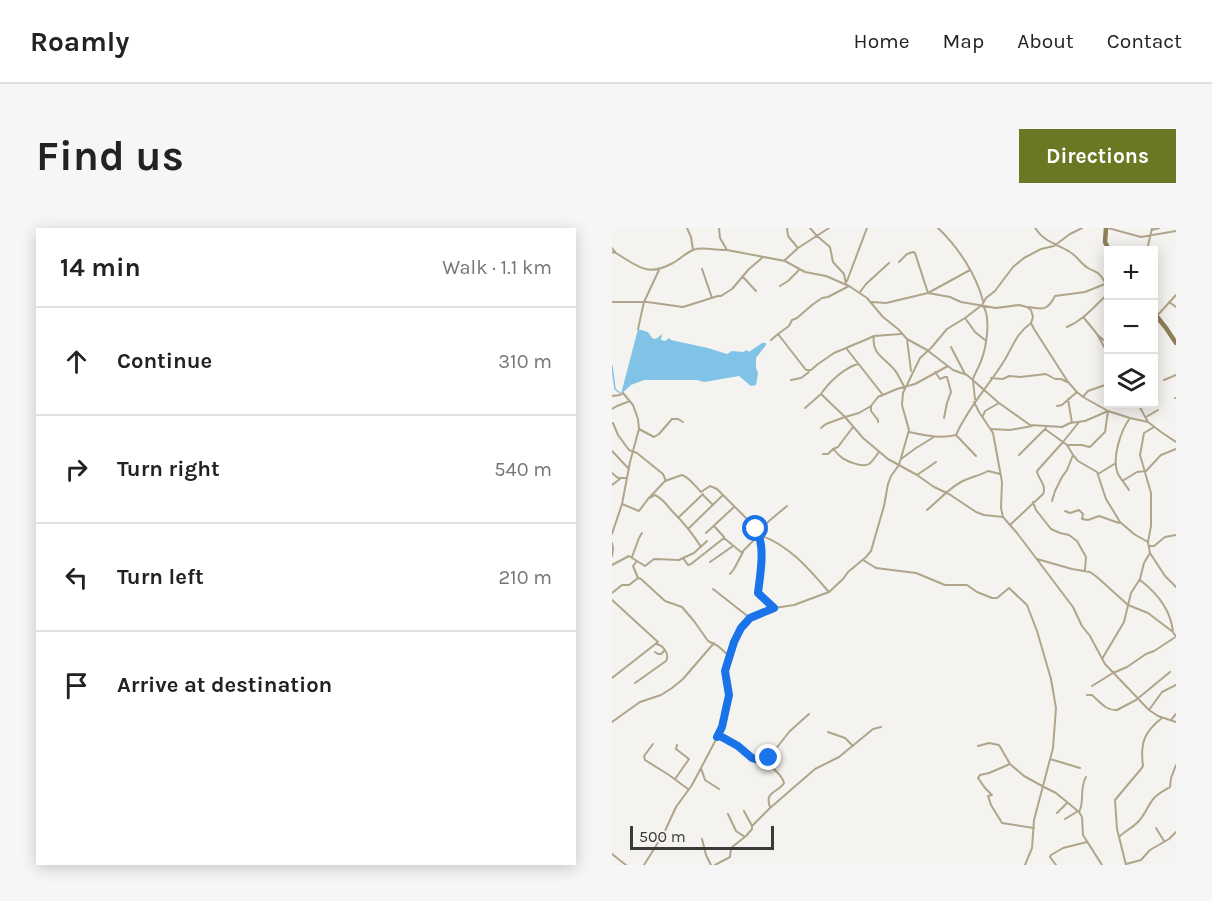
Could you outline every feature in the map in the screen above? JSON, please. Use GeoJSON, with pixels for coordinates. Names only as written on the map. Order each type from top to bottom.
{"type":"FeatureCollection","features":[{"type":"Feature","properties":{"kind":"street"},"geometry":{"type":"LineString","coordinates":[[687,228],[693,250]]}},
{"type":"Feature","properties":{"kind":"street"},"geometry":{"type":"LineString","coordinates":[[719,228],[720,238],[727,250]]}},
{"type":"Feature","properties":{"kind":"street"},"geometry":{"type":"LineString","coordinates":[[787,228],[788,236],[798,248]]}},
{"type":"Feature","properties":{"kind":"street"},"geometry":{"type":"LineString","coordinates":[[810,228],[830,247],[833,262],[845,275],[848,285]]}},
{"type":"Feature","properties":{"kind":"street"},"geometry":{"type":"LineString","coordinates":[[785,261],[798,248],[829,228]]}},
{"type":"Feature","properties":{"kind":"street"},"geometry":{"type":"LineString","coordinates":[[848,285],[850,272],[867,228]]}},
{"type":"Feature","properties":{"kind":"street"},"geometry":{"type":"LineString","coordinates":[[938,228],[955,247],[970,270],[978,284],[986,308],[986,341],[973,381],[975,401],[979,412],[994,437],[1003,486],[1001,502],[1003,517],[1074,607],[1082,626],[1113,673],[1149,710],[1162,718],[1176,722]]}},
{"type":"Feature","properties":{"kind":"street"},"geometry":{"type":"LineString","coordinates":[[1035,228],[1054,246],[1075,255],[1087,268],[1100,274],[1104,280]]}},
{"type":"Feature","properties":{"kind":"street"},"geometry":{"type":"LineString","coordinates":[[644,865],[701,768],[722,727],[729,695],[725,671],[741,628],[750,618],[774,608],[794,605],[829,592],[868,555],[872,548],[888,484],[899,465],[909,427],[902,405],[903,393],[920,357],[947,329],[983,303],[998,288],[1013,267],[1024,258],[1041,249],[1054,246],[1082,228]]}},
{"type":"Feature","properties":{"kind":"street"},"geometry":{"type":"LineString","coordinates":[[1108,246],[1105,236],[1107,228],[1141,237],[1176,231]]}},
{"type":"Feature","properties":{"kind":"street"},"geometry":{"type":"LineString","coordinates":[[1148,246],[1152,229],[1159,228]]}},
{"type":"Feature","properties":{"kind":"street"},"geometry":{"type":"LineString","coordinates":[[612,250],[644,269],[659,270],[693,250],[700,249],[727,250],[785,261],[810,273],[837,280],[860,292],[907,339],[927,350],[953,370],[965,374]]}},
{"type":"Feature","properties":{"kind":"street"},"geometry":{"type":"LineString","coordinates":[[899,262],[907,254],[915,253],[927,293]]}},
{"type":"Feature","properties":{"kind":"street"},"geometry":{"type":"LineString","coordinates":[[612,302],[648,302],[683,307],[721,296],[732,289],[762,258]]}},
{"type":"Feature","properties":{"kind":"street"},"geometry":{"type":"LineString","coordinates":[[860,292],[889,263]]}},
{"type":"Feature","properties":{"kind":"street"},"geometry":{"type":"LineString","coordinates":[[702,269],[712,298]]}},
{"type":"Feature","properties":{"kind":"street"},"geometry":{"type":"LineString","coordinates":[[780,286],[800,269]]}},
{"type":"Feature","properties":{"kind":"street"},"geometry":{"type":"LineString","coordinates":[[638,329],[644,302],[659,270]]}},
{"type":"Feature","properties":{"kind":"street"},"geometry":{"type":"LineString","coordinates":[[872,302],[886,303],[927,293],[970,270]]}},
{"type":"Feature","properties":{"kind":"street"},"geometry":{"type":"LineString","coordinates":[[743,277],[756,291]]}},
{"type":"Feature","properties":{"kind":"street"},"geometry":{"type":"LineString","coordinates":[[771,340],[812,305],[848,285]]}},
{"type":"Feature","properties":{"kind":"street"},"geometry":{"type":"LineString","coordinates":[[927,293],[950,297],[961,302],[983,303],[996,308],[1019,305],[1046,308],[1055,296],[1085,292],[1104,286]]}},
{"type":"Feature","properties":{"kind":"street"},"geometry":{"type":"LineString","coordinates":[[1158,312],[1176,295]]}},
{"type":"Feature","properties":{"kind":"street"},"geometry":{"type":"LineString","coordinates":[[1068,327],[1084,318],[1104,298]]}},
{"type":"Feature","properties":{"kind":"street"},"geometry":{"type":"LineString","coordinates":[[1170,302],[1176,307]]}},
{"type":"Feature","properties":{"kind":"street"},"geometry":{"type":"LineString","coordinates":[[908,432],[934,437],[956,435],[969,409],[1006,358],[1018,335],[1031,323],[1032,313],[1027,307]]}},
{"type":"Feature","properties":{"kind":"street"},"geometry":{"type":"LineString","coordinates":[[965,318],[975,332],[986,341]]}},
{"type":"Feature","properties":{"kind":"street"},"geometry":{"type":"LineString","coordinates":[[1084,318],[1104,340]]}},
{"type":"Feature","properties":{"kind":"street"},"geometry":{"type":"LineString","coordinates":[[1158,319],[1176,343]]}},
{"type":"Feature","properties":{"kind":"street"},"geometry":{"type":"LineString","coordinates":[[1031,323],[1068,382],[1083,397],[1108,411],[1148,422],[1176,442]]}},
{"type":"Feature","properties":{"kind":"street"},"geometry":{"type":"LineString","coordinates":[[791,380],[806,375],[818,364],[874,336],[901,333]]}},
{"type":"Feature","properties":{"kind":"street"},"geometry":{"type":"LineString","coordinates":[[778,334],[806,370],[811,370]]}},
{"type":"Feature","properties":{"kind":"street"},"geometry":{"type":"LineString","coordinates":[[1097,334],[1104,347]]}},
{"type":"Feature","properties":{"kind":"street"},"geometry":{"type":"LineString","coordinates":[[874,336],[874,347],[882,359],[894,368],[905,386]]}},
{"type":"Feature","properties":{"kind":"street"},"geometry":{"type":"LineString","coordinates":[[907,339],[911,374]]}},
{"type":"Feature","properties":{"kind":"street"},"geometry":{"type":"LineString","coordinates":[[951,347],[965,374],[982,390],[1026,423],[1047,428],[1062,427],[1108,411]]}},
{"type":"Feature","properties":{"kind":"street"},"geometry":{"type":"LineString","coordinates":[[846,348],[884,395]]}},
{"type":"Feature","properties":{"kind":"street"},"geometry":{"type":"LineString","coordinates":[[805,408],[837,378],[858,364]]}},
{"type":"Feature","properties":{"kind":"street"},"geometry":{"type":"LineString","coordinates":[[821,428],[826,424],[859,413],[884,395],[915,384],[948,366]]}},
{"type":"Feature","properties":{"kind":"street"},"geometry":{"type":"LineString","coordinates":[[935,372],[940,379],[947,377],[951,389],[944,418]]}},
{"type":"Feature","properties":{"kind":"street"},"geometry":{"type":"LineString","coordinates":[[991,378],[1003,379],[1009,376],[1046,374],[1068,382]]}},
{"type":"Feature","properties":{"kind":"street"},"geometry":{"type":"LineString","coordinates":[[1164,380],[1176,375]]}},
{"type":"Feature","properties":{"kind":"street"},"geometry":{"type":"LineString","coordinates":[[1083,397],[1088,391],[1104,385]]}},
{"type":"Feature","properties":{"kind":"street"},"geometry":{"type":"LineString","coordinates":[[1057,406],[1062,405],[1077,392]]}},
{"type":"Feature","properties":{"kind":"street"},"geometry":{"type":"LineString","coordinates":[[612,396],[624,393],[627,396],[633,405],[639,429],[628,468],[622,504],[612,534]]}},
{"type":"Feature","properties":{"kind":"street"},"geometry":{"type":"LineString","coordinates":[[821,394],[879,452],[976,512],[1003,517]]}},
{"type":"Feature","properties":{"kind":"street"},"geometry":{"type":"LineString","coordinates":[[1068,399],[1072,423]]}},
{"type":"Feature","properties":{"kind":"street"},"geometry":{"type":"LineString","coordinates":[[612,410],[630,401]]}},
{"type":"Feature","properties":{"kind":"street"},"geometry":{"type":"LineString","coordinates":[[982,417],[986,411],[999,403]]}},
{"type":"Feature","properties":{"kind":"street"},"geometry":{"type":"LineString","coordinates":[[871,406],[871,411],[878,422]]}},
{"type":"Feature","properties":{"kind":"street"},"geometry":{"type":"LineString","coordinates":[[1141,408],[1148,422]]}},
{"type":"Feature","properties":{"kind":"street"},"geometry":{"type":"LineString","coordinates":[[969,409],[979,412]]}},
{"type":"Feature","properties":{"kind":"street"},"geometry":{"type":"LineString","coordinates":[[1146,417],[1158,410]]}},
{"type":"Feature","properties":{"kind":"street"},"geometry":{"type":"LineString","coordinates":[[1065,443],[1074,446],[1091,446],[1105,432],[1108,411]]}},
{"type":"Feature","properties":{"kind":"street"},"geometry":{"type":"LineString","coordinates":[[639,429],[654,436],[674,418],[683,422]]}},
{"type":"Feature","properties":{"kind":"street"},"geometry":{"type":"LineString","coordinates":[[1129,490],[1118,474],[1116,463],[1119,437],[1130,418]]}},
{"type":"Feature","properties":{"kind":"street"},"geometry":{"type":"LineString","coordinates":[[1010,525],[1043,494],[1045,490],[1037,471],[1065,443],[1079,422]]}},
{"type":"Feature","properties":{"kind":"street"},"geometry":{"type":"LineString","coordinates":[[613,423],[628,450],[637,453],[663,474],[666,481]]}},
{"type":"Feature","properties":{"kind":"street"},"geometry":{"type":"LineString","coordinates":[[991,429],[1010,430],[1034,426]]}},
{"type":"Feature","properties":{"kind":"street"},"geometry":{"type":"LineString","coordinates":[[823,454],[828,454],[840,446],[853,427]]}},
{"type":"Feature","properties":{"kind":"street"},"geometry":{"type":"LineString","coordinates":[[1154,427],[1146,431],[1142,439],[1140,455],[1152,502],[1148,542],[1150,554],[1165,576],[1176,587]]}},
{"type":"Feature","properties":{"kind":"street"},"geometry":{"type":"LineString","coordinates":[[1047,428],[1065,443],[1081,463],[1094,469],[1098,474],[1106,499],[1122,524]]}},
{"type":"Feature","properties":{"kind":"street"},"geometry":{"type":"LineString","coordinates":[[1018,455],[1047,428]]}},
{"type":"Feature","properties":{"kind":"street"},"geometry":{"type":"LineString","coordinates":[[956,435],[976,456]]}},
{"type":"Feature","properties":{"kind":"street"},"geometry":{"type":"LineString","coordinates":[[901,459],[934,437]]}},
{"type":"Feature","properties":{"kind":"street"},"geometry":{"type":"LineString","coordinates":[[833,449],[853,463],[864,465],[868,464],[879,452]]}},
{"type":"Feature","properties":{"kind":"street"},"geometry":{"type":"LineString","coordinates":[[1124,480],[1137,472],[1145,471],[1161,455],[1176,449]]}},
{"type":"Feature","properties":{"kind":"street"},"geometry":{"type":"LineString","coordinates":[[612,451],[628,468]]}},
{"type":"Feature","properties":{"kind":"street"},"geometry":{"type":"LineString","coordinates":[[1052,501],[1055,490],[1073,455]]}},
{"type":"Feature","properties":{"kind":"street"},"geometry":{"type":"LineString","coordinates":[[917,475],[936,462]]}},
{"type":"Feature","properties":{"kind":"street"},"geometry":{"type":"LineString","coordinates":[[1098,474],[1116,463]]}},
{"type":"Feature","properties":{"kind":"street"},"geometry":{"type":"LineString","coordinates":[[927,510],[947,492],[969,478],[988,471],[999,473]]}},
{"type":"Feature","properties":{"kind":"street"},"geometry":{"type":"LineString","coordinates":[[612,473],[620,479]]}},
{"type":"Feature","properties":{"kind":"street"},"geometry":{"type":"LineString","coordinates":[[622,504],[639,512],[666,481],[683,474],[713,505]]}},
{"type":"Feature","properties":{"kind":"street"},"geometry":{"type":"LineString","coordinates":[[612,485],[620,479],[627,478]]}},
{"type":"Feature","properties":{"kind":"street"},"geometry":{"type":"LineString","coordinates":[[679,517],[711,486],[723,495],[753,524],[758,534],[761,560],[758,593],[774,608]]}},
{"type":"Feature","properties":{"kind":"street"},"geometry":{"type":"LineString","coordinates":[[648,499],[655,495],[666,503],[679,517],[703,555]]}},
{"type":"Feature","properties":{"kind":"street"},"geometry":{"type":"LineString","coordinates":[[688,530],[723,495]]}},
{"type":"Feature","properties":{"kind":"street"},"geometry":{"type":"LineString","coordinates":[[1033,502],[1036,510],[1051,529],[1069,535],[1077,541],[1086,557],[1085,570]]}},
{"type":"Feature","properties":{"kind":"street"},"geometry":{"type":"LineString","coordinates":[[730,574],[763,526],[787,506]]}},
{"type":"Feature","properties":{"kind":"street"},"geometry":{"type":"LineString","coordinates":[[706,533],[734,507]]}},
{"type":"Feature","properties":{"kind":"street"},"geometry":{"type":"LineString","coordinates":[[1065,511],[1070,513],[1079,510],[1083,513],[1082,519],[1088,520],[1099,516],[1122,524],[1148,542]]}},
{"type":"Feature","properties":{"kind":"street"},"geometry":{"type":"LineString","coordinates":[[714,526],[733,546],[743,552]]}},
{"type":"Feature","properties":{"kind":"street"},"geometry":{"type":"LineString","coordinates":[[632,557],[642,533]]}},
{"type":"Feature","properties":{"kind":"street"},"geometry":{"type":"LineString","coordinates":[[758,534],[796,556],[829,592]]}},
{"type":"Feature","properties":{"kind":"street"},"geometry":{"type":"LineString","coordinates":[[1149,546],[1154,546],[1165,537],[1176,535]]}},
{"type":"Feature","properties":{"kind":"street"},"geometry":{"type":"LineString","coordinates":[[683,558],[688,565],[725,538]]}},
{"type":"Feature","properties":{"kind":"street"},"geometry":{"type":"LineString","coordinates":[[612,565],[630,556],[645,566],[654,559],[679,560],[694,553],[707,542]]}},
{"type":"Feature","properties":{"kind":"street"},"geometry":{"type":"LineString","coordinates":[[612,543],[612,556]]}},
{"type":"Feature","properties":{"kind":"street"},"geometry":{"type":"LineString","coordinates":[[710,562],[733,546]]}},
{"type":"Feature","properties":{"kind":"street"},"geometry":{"type":"LineString","coordinates":[[1102,659],[1124,622],[1131,593],[1140,579],[1144,563],[1150,554]]}},
{"type":"Feature","properties":{"kind":"street"},"geometry":{"type":"LineString","coordinates":[[1037,559],[1072,569],[1085,570],[1097,577],[1128,605],[1148,613],[1173,632]]}},
{"type":"Feature","properties":{"kind":"street"},"geometry":{"type":"LineString","coordinates":[[862,560],[876,568],[916,573],[945,585],[967,585],[992,598],[997,598],[1009,588],[1027,605],[1042,643],[1051,679],[1056,715],[1054,742],[1034,820],[1032,848],[1024,865]]}},
{"type":"Feature","properties":{"kind":"street"},"geometry":{"type":"LineString","coordinates":[[637,561],[633,568],[638,578],[665,601],[682,607],[703,636],[729,656]]}},
{"type":"Feature","properties":{"kind":"street"},"geometry":{"type":"LineString","coordinates":[[612,593],[622,585],[629,585],[638,578]]}},
{"type":"Feature","properties":{"kind":"street"},"geometry":{"type":"LineString","coordinates":[[1092,686],[1176,637],[1161,600],[1140,579]]}},
{"type":"Feature","properties":{"kind":"street"},"geometry":{"type":"LineString","coordinates":[[1172,582],[1176,579]]}},
{"type":"Feature","properties":{"kind":"street"},"geometry":{"type":"LineString","coordinates":[[713,589],[750,618]]}},
{"type":"Feature","properties":{"kind":"street"},"geometry":{"type":"LineString","coordinates":[[612,600],[658,642],[656,644]]}},
{"type":"Feature","properties":{"kind":"street"},"geometry":{"type":"LineString","coordinates":[[612,722],[640,702],[661,695],[680,681],[714,643]]}},
{"type":"Feature","properties":{"kind":"street"},"geometry":{"type":"LineString","coordinates":[[634,683],[666,661],[668,656],[665,650],[656,644]]}},
{"type":"Feature","properties":{"kind":"street"},"geometry":{"type":"LineString","coordinates":[[612,678],[656,644]]}},
{"type":"Feature","properties":{"kind":"street"},"geometry":{"type":"LineString","coordinates":[[655,652],[660,655],[665,650]]}},
{"type":"Feature","properties":{"kind":"street"},"geometry":{"type":"LineString","coordinates":[[1087,695],[1092,695],[1105,707],[1114,711],[1137,699],[1170,672]]}},
{"type":"Feature","properties":{"kind":"street"},"geometry":{"type":"LineString","coordinates":[[1149,710],[1162,692],[1176,685]]}},
{"type":"Feature","properties":{"kind":"street"},"geometry":{"type":"LineString","coordinates":[[717,737],[720,736],[734,744],[758,761],[766,760],[809,714]]}},
{"type":"Feature","properties":{"kind":"street"},"geometry":{"type":"LineString","coordinates":[[1171,720],[1176,714]]}},
{"type":"Feature","properties":{"kind":"street"},"geometry":{"type":"LineString","coordinates":[[1162,718],[1149,729],[1142,742],[1143,766],[1141,770],[1115,800],[1125,865],[1138,861],[1176,832]]}},
{"type":"Feature","properties":{"kind":"street"},"geometry":{"type":"LineString","coordinates":[[715,865],[730,857],[731,848],[745,837],[752,826],[815,769],[839,757],[873,729],[881,727]]}},
{"type":"Feature","properties":{"kind":"street"},"geometry":{"type":"LineString","coordinates":[[828,732],[845,738],[853,746]]}},
{"type":"Feature","properties":{"kind":"street"},"geometry":{"type":"LineString","coordinates":[[978,746],[989,743],[999,745],[1010,764],[1024,776],[1056,793],[1078,812],[1082,817],[1083,832],[1087,842],[1102,865]]}},
{"type":"Feature","properties":{"kind":"street"},"geometry":{"type":"LineString","coordinates":[[653,744],[644,756],[645,760],[689,789]]}},
{"type":"Feature","properties":{"kind":"street"},"geometry":{"type":"LineString","coordinates":[[675,778],[689,759],[676,749],[677,746]]}},
{"type":"Feature","properties":{"kind":"street"},"geometry":{"type":"LineString","coordinates":[[769,758],[771,767],[781,775],[784,783],[769,796],[770,808]]}},
{"type":"Feature","properties":{"kind":"street"},"geometry":{"type":"LineString","coordinates":[[1050,759],[1080,768]]}},
{"type":"Feature","properties":{"kind":"street"},"geometry":{"type":"LineString","coordinates":[[1010,764],[980,775],[978,778],[992,795],[988,796],[991,805],[1002,823],[1034,828]]}},
{"type":"Feature","properties":{"kind":"street"},"geometry":{"type":"LineString","coordinates":[[1119,837],[1143,817],[1162,791],[1170,787],[1176,765]]}},
{"type":"Feature","properties":{"kind":"street"},"geometry":{"type":"LineString","coordinates":[[701,768],[705,780],[719,789]]}},
{"type":"Feature","properties":{"kind":"street"},"geometry":{"type":"LineString","coordinates":[[1065,819],[1082,808],[1082,787],[1086,777]]}},
{"type":"Feature","properties":{"kind":"street"},"geometry":{"type":"LineString","coordinates":[[1057,813],[1067,803]]}},
{"type":"Feature","properties":{"kind":"street"},"geometry":{"type":"LineString","coordinates":[[744,811],[752,826]]}},
{"type":"Feature","properties":{"kind":"street"},"geometry":{"type":"LineString","coordinates":[[728,814],[736,831],[745,837]]}},
{"type":"Feature","properties":{"kind":"street"},"geometry":{"type":"LineString","coordinates":[[1156,828],[1165,842]]}},
{"type":"Feature","properties":{"kind":"street"},"geometry":{"type":"LineString","coordinates":[[702,839],[711,865]]}},
{"type":"Feature","properties":{"kind":"street"},"geometry":{"type":"LineString","coordinates":[[1056,865],[1051,855],[1063,848],[1087,842]]}},
{"type":"Feature","properties":{"kind":"street"},"geometry":{"type":"LineString","coordinates":[[612,854],[626,865]]}},
{"type":"Feature","properties":{"kind":"water"},"geometry":{"type":"Polygon","coordinates":[[[638,329],[648,332],[652,338],[656,339],[662,334],[661,340],[665,341],[669,338],[727,354],[732,351],[747,350],[749,352],[762,343],[766,343],[756,358],[758,373],[756,385],[751,386],[739,376],[704,382],[644,380],[631,385],[621,394],[638,329]]]}},
{"type":"Feature","properties":{"kind":"waterway"},"geometry":{"type":"LineString","coordinates":[[612,366],[615,389],[620,393]]}},
{"type":"Feature","properties":{"kind":"route"},"geometry":{"type":"LineString","coordinates":[[756,529],[760,540],[761,560],[758,593],[774,608],[750,618],[741,628],[734,642],[725,671],[729,691],[728,705],[717,737],[720,736],[734,744],[758,761],[769,758]]}}]}
